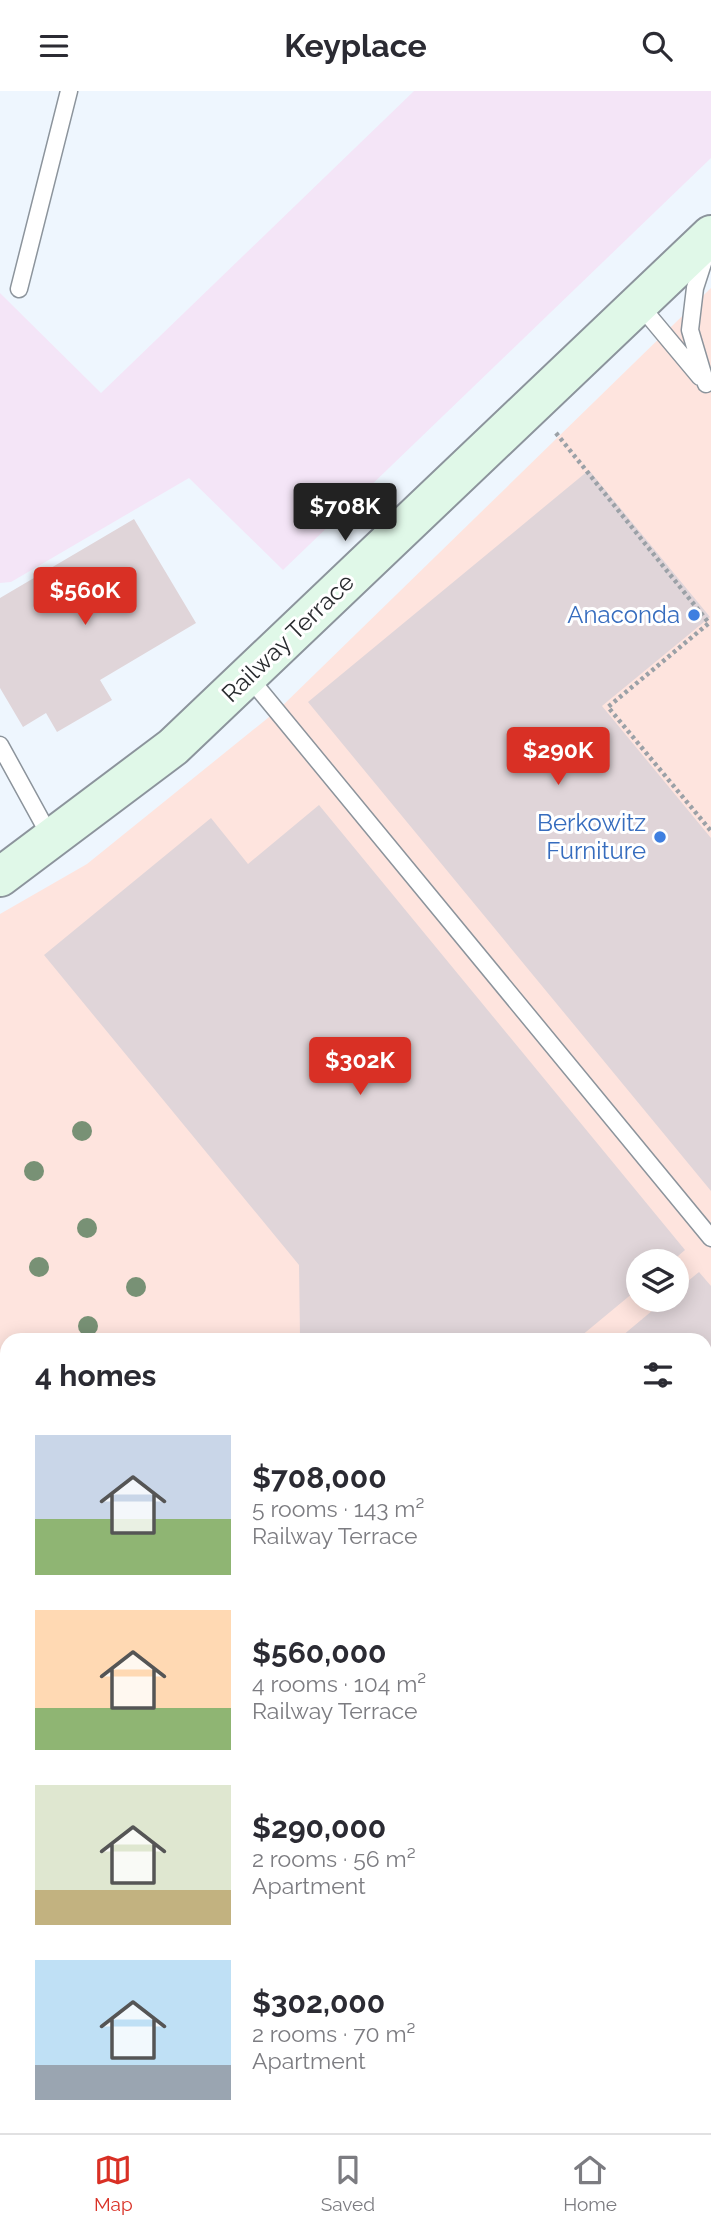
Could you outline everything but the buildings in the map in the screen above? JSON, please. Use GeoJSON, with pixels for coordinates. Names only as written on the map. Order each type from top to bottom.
{"type":"FeatureCollection","features":[{"type":"Feature","properties":{"kind":"main road","name":"Railway Terrace"},"geometry":{"type":"LineString","coordinates":[[0,877],[173,747],[711,236]]}},
{"type":"Feature","properties":{"kind":"lane"},"geometry":{"type":"LineString","coordinates":[[19,289],[69,91]]}},
{"type":"Feature","properties":{"kind":"lane"},"geometry":{"type":"LineString","coordinates":[[708,387],[690,330],[695,289],[711,236]]}},
{"type":"Feature","properties":{"kind":"lane"},"geometry":{"type":"LineString","coordinates":[[639,304],[708,387]]}},
{"type":"Feature","properties":{"kind":"lane"},"geometry":{"type":"LineString","coordinates":[[248,676],[711,1238]]}},
{"type":"Feature","properties":{"kind":"lane"},"geometry":{"type":"LineString","coordinates":[[0,745],[52,840]]}},
{"type":"Feature","properties":{"kind":"path"},"geometry":{"type":"LineString","coordinates":[[556,433],[709,623],[608,707],[711,831]]}},
{"type":"Feature","properties":{"kind":"shaded area"},"geometry":{"type":"Polygon","coordinates":[[[414,91],[711,91],[711,158],[283,570],[189,478],[11,582],[0,583],[0,293],[101,393],[414,91]]]}},
{"type":"Feature","properties":{"kind":"shaded area"},"geometry":{"type":"Polygon","coordinates":[[[711,288],[711,1333],[0,1333],[0,914],[87,864],[279,709],[711,288]]]}},
{"type":"Feature","properties":{"kind":"place","name":"Anaconda"},"geometry":{"type":"Point","coordinates":[694,615]}},
{"type":"Feature","properties":{"kind":"place","name":"Berkowitz Furniture"},"geometry":{"type":"Point","coordinates":[660,837]}}]}
